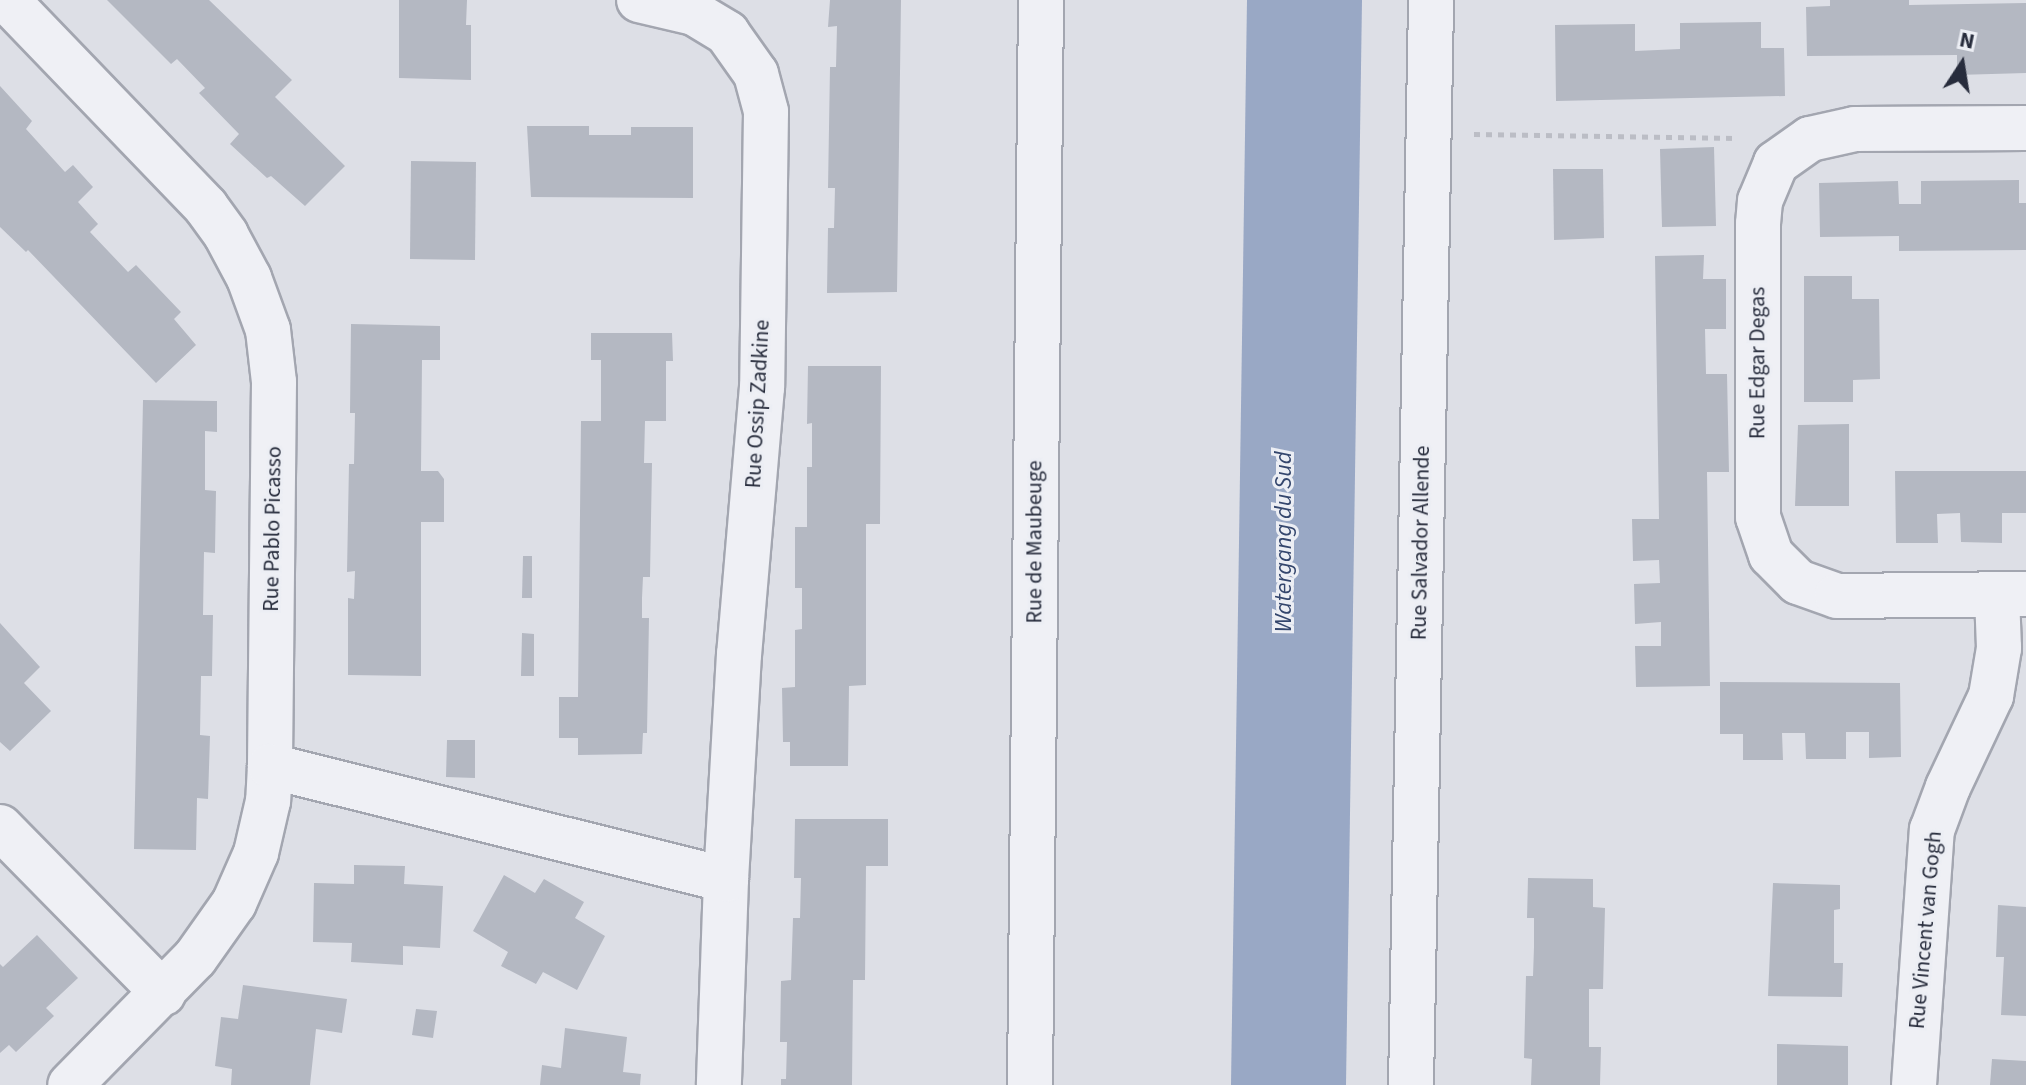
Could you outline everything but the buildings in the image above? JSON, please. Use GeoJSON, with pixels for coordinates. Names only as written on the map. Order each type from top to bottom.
{"type":"FeatureCollection","features":[{"type":"Feature","properties":{"kind":"street","name":"Rue Pablo Picasso"},"geometry":{"type":"LineString","coordinates":[[7,0],[206,207],[238,254],[259,305],[268,330],[274,382],[270,766],[263,825],[246,879],[214,932],[163,993],[70,1085]]}},
{"type":"Feature","properties":{"kind":"street","name":"Rue Ossip Zadkine"},"geometry":{"type":"LineString","coordinates":[[639,0],[694,13],[727,33],[756,74],[766,112],[762,387],[739,654],[726,880],[719,1085]]}},
{"type":"Feature","properties":{"kind":"street","name":"Rue de Maubeuge"},"geometry":{"type":"LineString","coordinates":[[1030,1085],[1041,0]]}},
{"type":"Feature","properties":{"kind":"street","name":"Rue Salvador Allende"},"geometry":{"type":"LineString","coordinates":[[1411,1085],[1431,0]]}},
{"type":"Feature","properties":{"kind":"street","name":"Rue Edgar Degas"},"geometry":{"type":"LineString","coordinates":[[2012,595],[1837,596],[1798,582],[1771,555],[1758,517],[1758,224],[1760,201],[1776,163],[1810,139],[1855,129],[2026,128]]}},
{"type":"Feature","properties":{"kind":"street","name":"Rue Vincent van Gogh"},"geometry":{"type":"LineString","coordinates":[[1914,1085],[1932,830],[1948,787],[1991,696],[2012,595]]}},
{"type":"Feature","properties":{"kind":"street"},"geometry":{"type":"LineString","coordinates":[[270,766],[726,880]]}},
{"type":"Feature","properties":{"kind":"street"},"geometry":{"type":"LineString","coordinates":[[0,827],[163,993]]}},
{"type":"Feature","properties":{"kind":"path"},"geometry":{"type":"LineString","coordinates":[[1429,133],[1810,139]]}},
{"type":"Feature","properties":{"kind":"water","name":"Watergang du Sud"},"geometry":{"type":"Polygon","coordinates":[[[1247,0],[1362,0],[1346,1085],[1231,1085],[1247,0]]]}}]}
